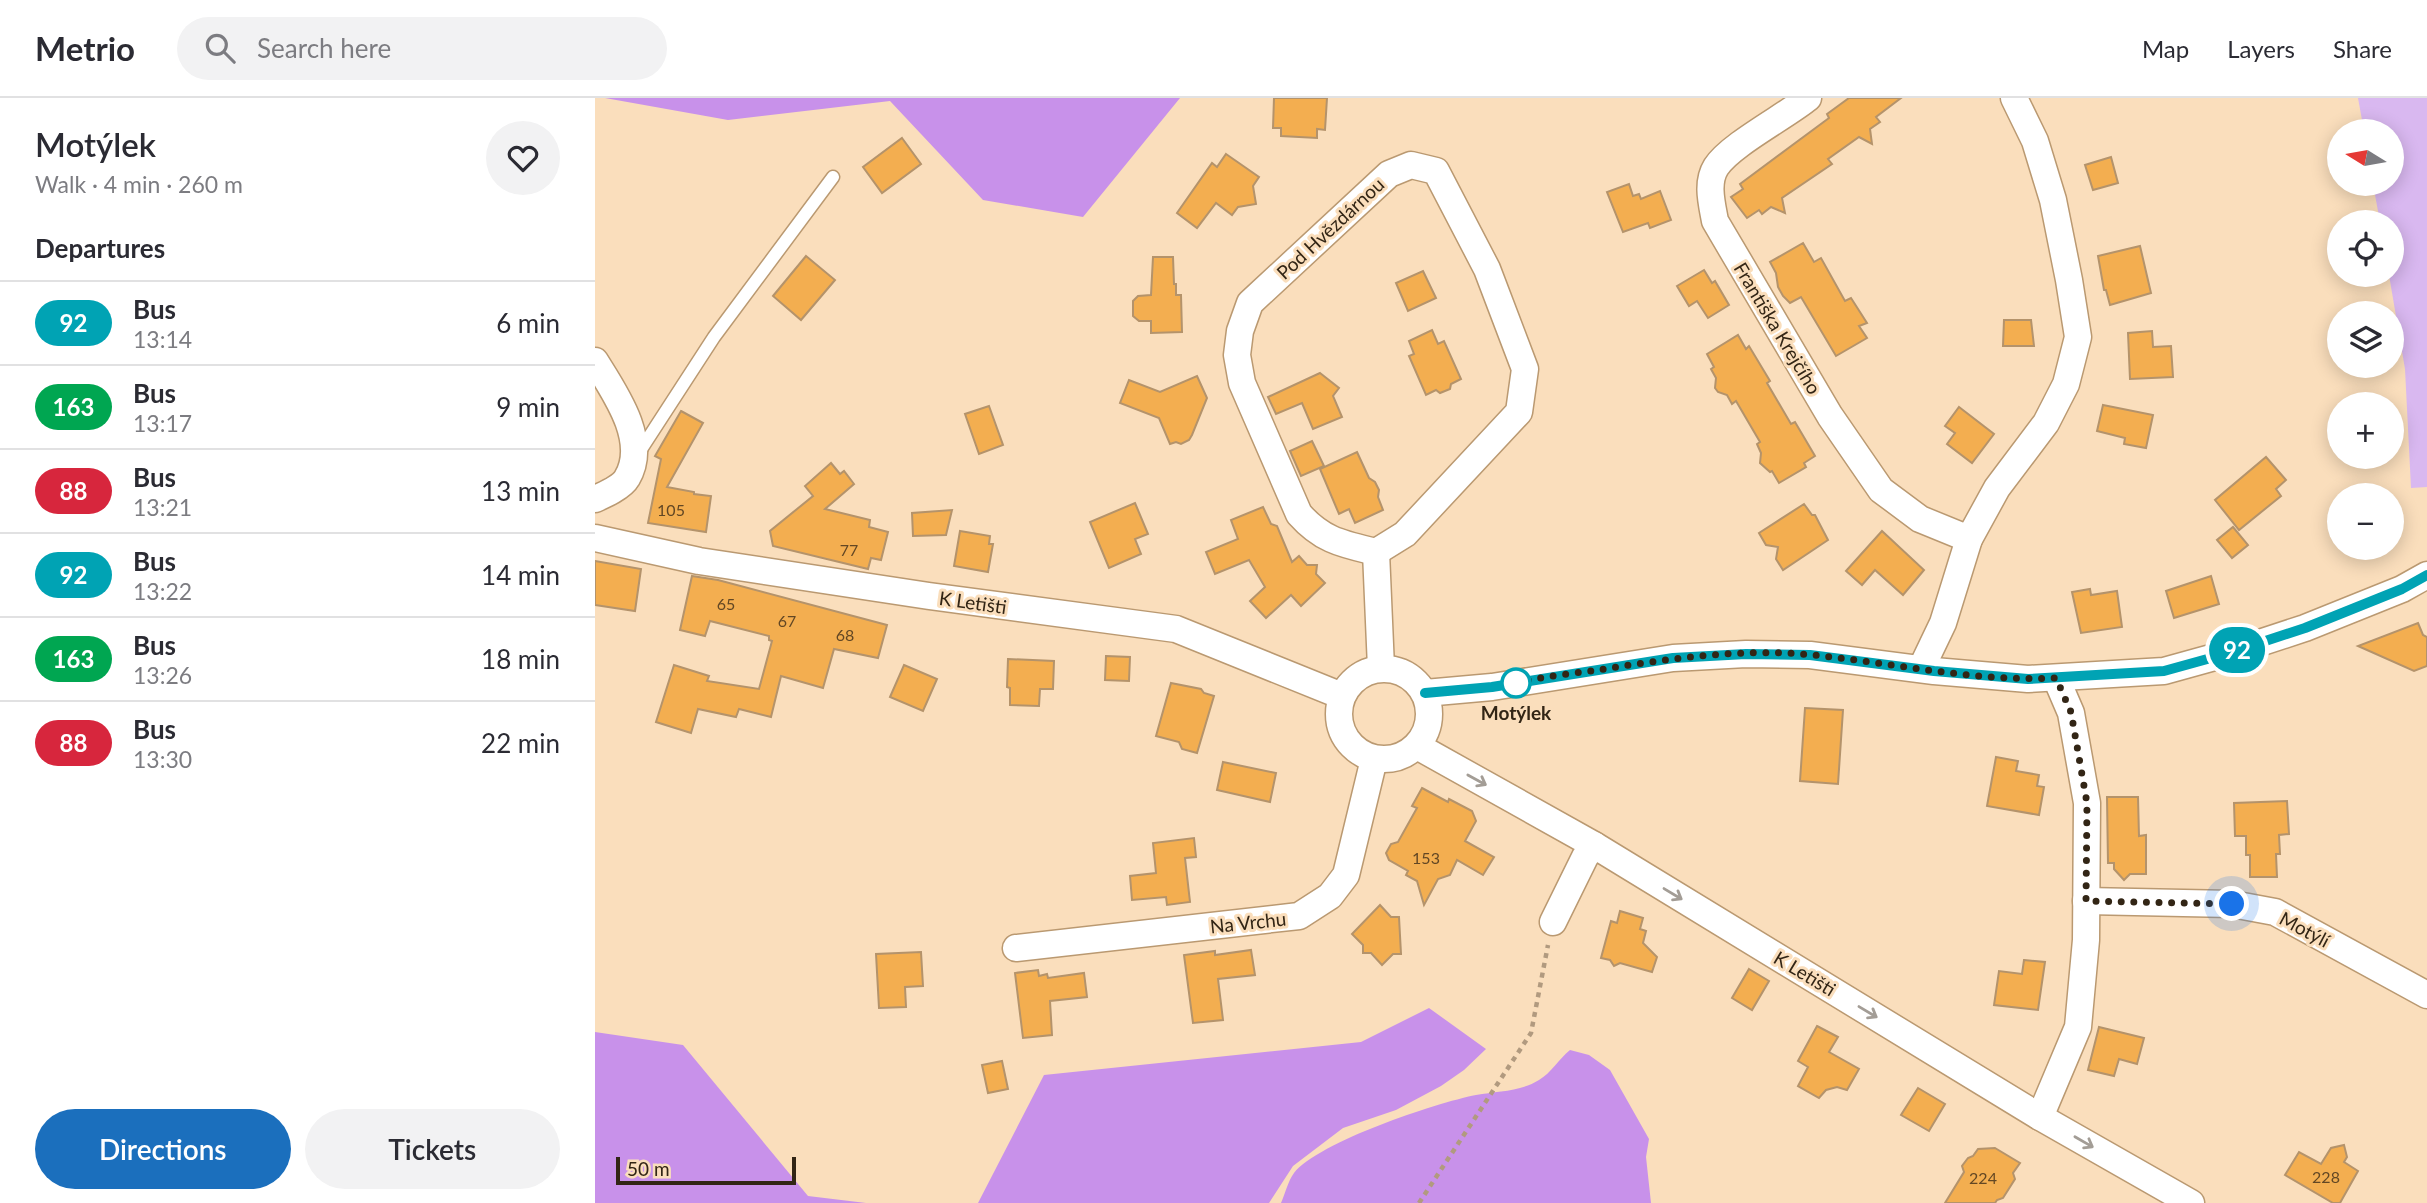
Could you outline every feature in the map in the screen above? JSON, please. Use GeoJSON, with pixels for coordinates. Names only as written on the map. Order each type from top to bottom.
{"type":"FeatureCollection","features":[{"type":"Feature","properties":{"kind":"street","name":"Františka Krejčího"},"geometry":{"type":"LineString","coordinates":[[1808,98],[1738,146],[1716,168],[1710,191],[1715,221],[1830,416],[1881,490],[1920,519],[1969,539]]}},
{"type":"Feature","properties":{"kind":"street"},"geometry":{"type":"LineString","coordinates":[[1921,669],[1943,622],[1969,539],[1997,488],[2046,423],[2066,384],[2078,337],[2053,200],[2035,141],[2014,98]]}},
{"type":"Feature","properties":{"kind":"street","name":"Pod Hvězdárnou"},"geometry":{"type":"LineString","coordinates":[[1411,165],[1436,171],[1487,268],[1525,369],[1519,412],[1405,534],[1376,552],[1342,544],[1323,535],[1314,530],[1299,514],[1242,383],[1237,355],[1238,343],[1251,303],[1389,174],[1411,165]]}},
{"type":"Feature","properties":{"kind":"street"},"geometry":{"type":"LineString","coordinates":[[595,361],[621,402],[635,459],[626,481],[595,499]]}},
{"type":"Feature","properties":{"kind":"street","name":"K Letišti"},"geometry":{"type":"LineString","coordinates":[[595,538],[699,561],[929,596],[1176,629],[1342,696]]}},
{"type":"Feature","properties":{"kind":"street"},"geometry":{"type":"LineString","coordinates":[[1376,552],[1381,668]]}},
{"type":"Feature","properties":{"kind":"street"},"geometry":{"type":"LineString","coordinates":[[1425,693],[1492,687],[1673,658],[1746,654],[1810,655],[2028,679],[2164,671],[2305,628],[2402,589],[2427,575]]}},
{"type":"Feature","properties":{"kind":"street"},"geometry":{"type":"LineString","coordinates":[[1381,668],[1406,674],[1425,693],[1429,721],[1417,746],[1397,758],[1374,759],[1351,746],[1339,723],[1342,696],[1357,677],[1381,668]]}},
{"type":"Feature","properties":{"kind":"street"},"geometry":{"type":"LineString","coordinates":[[2040,1116],[2078,1027],[2086,940],[2087,803],[2071,712],[2056,678]]}},
{"type":"Feature","properties":{"kind":"street","name":"K Letišti"},"geometry":{"type":"LineString","coordinates":[[1417,746],[1594,845],[2040,1116],[2188,1202]]}},
{"type":"Feature","properties":{"kind":"street","name":"Na Vrchu"},"geometry":{"type":"LineString","coordinates":[[1016,948],[1299,916],[1330,896],[1346,875],[1374,759]]}},
{"type":"Feature","properties":{"kind":"street"},"geometry":{"type":"LineString","coordinates":[[1553,922],[1594,845]]}},
{"type":"Feature","properties":{"kind":"street","name":"Motýlí"},"geometry":{"type":"LineString","coordinates":[[2086,901],[2232,904],[2275,912],[2427,995]]}},
{"type":"Feature","properties":{"kind":"lane"},"geometry":{"type":"LineString","coordinates":[[635,459],[714,337],[833,177]]}},
{"type":"Feature","properties":{"kind":"path"},"geometry":{"type":"LineString","coordinates":[[1419,1203],[1531,1033],[1553,922]]}},
{"type":"Feature","properties":{"kind":"shaded area"},"geometry":{"type":"Polygon","coordinates":[[[605,98],[1180,98],[1083,217],[983,200],[890,101],[728,120],[605,98]]]}},
{"type":"Feature","properties":{"kind":"shaded area"},"geometry":{"type":"Polygon","coordinates":[[[2358,98],[2427,98],[2427,487],[2411,488],[2404,363],[2404,301],[2393,301],[2391,287],[2404,287],[2404,210],[2378,210],[2375,196],[2405,196],[2405,119],[2362,119],[2358,98]]]}},
{"type":"Feature","properties":{"kind":"shaded area"},"geometry":{"type":"Polygon","coordinates":[[[1429,1008],[1486,1049],[1464,1070],[1441,1086],[1396,1110],[1343,1128],[1293,1166],[1269,1203],[978,1203],[1044,1075],[1361,1042],[1429,1008]]]}},
{"type":"Feature","properties":{"kind":"shaded area"},"geometry":{"type":"Polygon","coordinates":[[[595,1032],[683,1045],[808,1196],[866,1203],[595,1203],[595,1032]]]}},
{"type":"Feature","properties":{"kind":"shaded area"},"geometry":{"type":"Polygon","coordinates":[[[1570,1050],[1589,1055],[1610,1070],[1649,1139],[1646,1157],[1651,1203],[1281,1203],[1294,1173],[1327,1149],[1379,1125],[1434,1106],[1532,1084],[1547,1074],[1570,1050]]]}},
{"type":"Feature","properties":{"kind":"building"},"geometry":{"type":"Polygon","coordinates":[[[1274,98],[1327,98],[1325,130],[1317,129],[1317,138],[1281,136],[1281,128],[1273,128],[1274,98]]]}},
{"type":"Feature","properties":{"kind":"building"},"geometry":{"type":"Polygon","coordinates":[[[1849,98],[1901,98],[1876,117],[1880,122],[1870,129],[1872,144],[1859,137],[1828,159],[1832,164],[1782,198],[1785,213],[1771,207],[1762,214],[1759,210],[1747,218],[1731,197],[1743,189],[1740,184],[1829,118],[1827,114],[1849,98]]]}},
{"type":"Feature","properties":{"kind":"building"},"geometry":{"type":"Polygon","coordinates":[[[902,138],[921,164],[882,193],[863,167],[902,138]]]}},
{"type":"Feature","properties":{"kind":"building"},"geometry":{"type":"Polygon","coordinates":[[[1226,154],[1259,177],[1253,186],[1256,204],[1238,207],[1232,215],[1216,203],[1197,228],[1177,213],[1212,163],[1217,167],[1226,154]]]}},
{"type":"Feature","properties":{"kind":"building"},"geometry":{"type":"Polygon","coordinates":[[[2111,157],[2118,183],[2093,190],[2085,165],[2111,157]]]}},
{"type":"Feature","properties":{"kind":"building"},"geometry":{"type":"Polygon","coordinates":[[[1629,184],[1633,196],[1639,194],[1641,199],[1660,191],[1671,220],[1650,228],[1648,223],[1623,232],[1607,192],[1629,184]]]}},
{"type":"Feature","properties":{"kind":"building"},"geometry":{"type":"Polygon","coordinates":[[[1803,243],[1814,262],[1821,258],[1845,301],[1851,298],[1867,323],[1859,326],[1867,338],[1836,356],[1801,297],[1790,303],[1783,296],[1770,262],[1803,243]]]}},
{"type":"Feature","properties":{"kind":"building"},"geometry":{"type":"Polygon","coordinates":[[[2140,246],[2151,293],[2110,305],[2104,290],[2098,256],[2140,246]]]}},
{"type":"Feature","properties":{"kind":"building"},"geometry":{"type":"Polygon","coordinates":[[[806,256],[835,280],[801,320],[773,296],[806,256]]]}},
{"type":"Feature","properties":{"kind":"building"},"geometry":{"type":"Polygon","coordinates":[[[1153,257],[1173,257],[1176,295],[1181,295],[1182,332],[1151,333],[1151,321],[1139,321],[1133,316],[1133,301],[1138,296],[1151,295],[1153,257]]]}},
{"type":"Feature","properties":{"kind":"building"},"geometry":{"type":"Polygon","coordinates":[[[1704,270],[1712,283],[1715,281],[1729,305],[1708,318],[1697,301],[1689,306],[1677,286],[1704,270]]]}},
{"type":"Feature","properties":{"kind":"building"},"geometry":{"type":"Polygon","coordinates":[[[1423,271],[1436,298],[1408,311],[1396,283],[1423,271]]]}},
{"type":"Feature","properties":{"kind":"building"},"geometry":{"type":"Polygon","coordinates":[[[2004,320],[2031,320],[2034,346],[2003,346],[2004,320]]]}},
{"type":"Feature","properties":{"kind":"building"},"geometry":{"type":"Polygon","coordinates":[[[1432,330],[1438,344],[1444,341],[1461,379],[1451,384],[1450,389],[1440,393],[1436,390],[1426,395],[1409,356],[1414,354],[1409,341],[1432,330]]]}},
{"type":"Feature","properties":{"kind":"building"},"geometry":{"type":"Polygon","coordinates":[[[2152,331],[2153,347],[2171,346],[2173,377],[2130,379],[2128,333],[2152,331]]]}},
{"type":"Feature","properties":{"kind":"building"},"geometry":{"type":"Polygon","coordinates":[[[1738,335],[1746,349],[1749,346],[1791,424],[1795,422],[1815,456],[1804,463],[1806,467],[1779,483],[1772,471],[1760,463],[1761,453],[1757,444],[1760,442],[1736,401],[1732,404],[1727,395],[1715,388],[1716,378],[1711,369],[1714,367],[1707,354],[1738,335]]]}},
{"type":"Feature","properties":{"kind":"building"},"geometry":{"type":"Polygon","coordinates":[[[1320,373],[1339,388],[1333,396],[1342,417],[1313,429],[1302,403],[1276,414],[1268,397],[1320,373]]]}},
{"type":"Feature","properties":{"kind":"building"},"geometry":{"type":"Polygon","coordinates":[[[1197,376],[1207,398],[1192,435],[1181,444],[1170,444],[1159,418],[1120,403],[1129,380],[1160,392],[1197,376]]]}},
{"type":"Feature","properties":{"kind":"building"},"geometry":{"type":"Polygon","coordinates":[[[2103,405],[2153,415],[2146,448],[2124,444],[2125,438],[2097,431],[2103,405]]]}},
{"type":"Feature","properties":{"kind":"building"},"geometry":{"type":"Polygon","coordinates":[[[989,406],[1003,445],[979,454],[965,414],[989,406]]]}},
{"type":"Feature","properties":{"kind":"building"},"geometry":{"type":"Polygon","coordinates":[[[1959,407],[1994,434],[1972,463],[1947,444],[1955,433],[1945,426],[1959,407]]]}},
{"type":"Feature","properties":{"kind":"building"},"geometry":{"type":"Polygon","coordinates":[[[681,411],[703,423],[667,487],[711,496],[706,532],[648,523],[661,459],[655,456],[681,411]]]}},
{"type":"Feature","properties":{"kind":"building"},"geometry":{"type":"Polygon","coordinates":[[[1312,441],[1324,466],[1301,476],[1290,451],[1312,441]]]}},
{"type":"Feature","properties":{"kind":"building"},"geometry":{"type":"Polygon","coordinates":[[[1357,452],[1369,478],[1379,490],[1378,497],[1383,510],[1355,523],[1349,509],[1339,514],[1320,469],[1357,452]]]}},
{"type":"Feature","properties":{"kind":"building"},"geometry":{"type":"Polygon","coordinates":[[[2266,457],[2286,480],[2276,489],[2281,496],[2239,530],[2215,500],[2266,457]]]}},
{"type":"Feature","properties":{"kind":"building"},"geometry":{"type":"Polygon","coordinates":[[[831,463],[840,474],[844,471],[854,484],[825,509],[870,520],[869,527],[888,532],[881,560],[871,558],[868,569],[773,546],[770,531],[813,496],[805,486],[831,463]]]}},
{"type":"Feature","properties":{"kind":"building"},"geometry":{"type":"Polygon","coordinates":[[[1135,503],[1148,534],[1135,539],[1141,554],[1109,568],[1090,522],[1135,503]]]}},
{"type":"Feature","properties":{"kind":"building"},"geometry":{"type":"Polygon","coordinates":[[[1804,504],[1812,515],[1815,515],[1828,540],[1783,570],[1776,559],[1778,547],[1766,545],[1759,533],[1804,504]]]}},
{"type":"Feature","properties":{"kind":"building"},"geometry":{"type":"Polygon","coordinates":[[[1263,507],[1271,524],[1277,526],[1292,562],[1299,556],[1307,565],[1317,565],[1316,574],[1325,583],[1301,606],[1291,595],[1266,618],[1250,601],[1265,587],[1249,560],[1215,574],[1206,552],[1238,539],[1231,520],[1263,507]]]}},
{"type":"Feature","properties":{"kind":"building"},"geometry":{"type":"Polygon","coordinates":[[[952,510],[946,535],[913,536],[912,513],[952,510]]]}},
{"type":"Feature","properties":{"kind":"building"},"geometry":{"type":"Polygon","coordinates":[[[2233,527],[2248,545],[2232,558],[2217,540],[2233,527]]]}},
{"type":"Feature","properties":{"kind":"building"},"geometry":{"type":"Polygon","coordinates":[[[960,531],[990,536],[989,544],[993,544],[988,572],[954,566],[960,531]]]}},
{"type":"Feature","properties":{"kind":"building"},"geometry":{"type":"Polygon","coordinates":[[[1882,531],[1924,570],[1903,595],[1875,570],[1862,585],[1846,571],[1882,531]]]}},
{"type":"Feature","properties":{"kind":"building"},"geometry":{"type":"Polygon","coordinates":[[[595,561],[641,569],[635,611],[595,605],[595,561]]]}},
{"type":"Feature","properties":{"kind":"building"},"geometry":{"type":"Polygon","coordinates":[[[692,576],[718,580],[887,625],[878,658],[834,649],[823,688],[781,676],[771,717],[739,709],[736,717],[698,709],[691,733],[656,722],[674,665],[709,676],[707,681],[759,689],[772,641],[769,636],[710,621],[705,636],[680,630],[692,576]]]}},
{"type":"Feature","properties":{"kind":"building"},"geometry":{"type":"Polygon","coordinates":[[[2211,576],[2219,604],[2174,618],[2166,591],[2211,576]]]}},
{"type":"Feature","properties":{"kind":"building"},"geometry":{"type":"Polygon","coordinates":[[[2090,589],[2091,595],[2117,591],[2122,627],[2081,633],[2072,592],[2090,589]]]}},
{"type":"Feature","properties":{"kind":"building"},"geometry":{"type":"Polygon","coordinates":[[[2418,623],[2423,635],[2427,637],[2427,666],[2414,671],[2358,646],[2418,623]]]}},
{"type":"Feature","properties":{"kind":"building"},"geometry":{"type":"Polygon","coordinates":[[[1106,656],[1130,657],[1129,681],[1105,680],[1106,656]]]}},
{"type":"Feature","properties":{"kind":"building"},"geometry":{"type":"Polygon","coordinates":[[[1008,659],[1054,661],[1053,689],[1040,689],[1039,706],[1010,705],[1010,688],[1007,687],[1008,659]]]}},
{"type":"Feature","properties":{"kind":"building"},"geometry":{"type":"Polygon","coordinates":[[[904,665],[937,679],[923,711],[890,697],[904,665]]]}},
{"type":"Feature","properties":{"kind":"building"},"geometry":{"type":"Polygon","coordinates":[[[1171,683],[1201,689],[1214,696],[1197,753],[1182,749],[1179,742],[1156,736],[1171,683]]]}},
{"type":"Feature","properties":{"kind":"building"},"geometry":{"type":"Polygon","coordinates":[[[1805,708],[1843,710],[1838,784],[1800,781],[1805,708]]]}},
{"type":"Feature","properties":{"kind":"building"},"geometry":{"type":"Polygon","coordinates":[[[1996,757],[2018,761],[2016,771],[2039,775],[2037,786],[2044,787],[2039,815],[1987,806],[1996,757]]]}},
{"type":"Feature","properties":{"kind":"building"},"geometry":{"type":"Polygon","coordinates":[[[1223,762],[1276,773],[1270,802],[1217,790],[1223,762]]]}},
{"type":"Feature","properties":{"kind":"building"},"geometry":{"type":"Polygon","coordinates":[[[1422,788],[1472,811],[1476,821],[1465,841],[1494,857],[1483,875],[1457,860],[1450,875],[1438,879],[1424,905],[1417,881],[1406,875],[1408,871],[1389,860],[1386,853],[1391,844],[1398,842],[1417,808],[1412,806],[1422,788]]]}},
{"type":"Feature","properties":{"kind":"building"},"geometry":{"type":"Polygon","coordinates":[[[2107,797],[2138,797],[2139,836],[2146,835],[2146,874],[2130,874],[2124,880],[2114,869],[2114,863],[2108,863],[2107,797]]]}},
{"type":"Feature","properties":{"kind":"building"},"geometry":{"type":"Polygon","coordinates":[[[2287,801],[2289,834],[2279,835],[2277,877],[2250,877],[2250,855],[2246,855],[2246,836],[2235,836],[2234,803],[2287,801]]]}},
{"type":"Feature","properties":{"kind":"building"},"geometry":{"type":"Polygon","coordinates":[[[1194,838],[1196,857],[1185,858],[1190,902],[1167,905],[1166,897],[1132,900],[1130,876],[1156,873],[1153,843],[1194,838]]]}},
{"type":"Feature","properties":{"kind":"building"},"geometry":{"type":"Polygon","coordinates":[[[1380,905],[1391,917],[1399,917],[1401,954],[1393,954],[1382,965],[1371,953],[1363,953],[1363,945],[1352,934],[1380,905]]]}},
{"type":"Feature","properties":{"kind":"building"},"geometry":{"type":"Polygon","coordinates":[[[1620,911],[1643,918],[1640,929],[1646,931],[1643,943],[1657,957],[1652,972],[1620,963],[1614,966],[1610,960],[1601,958],[1611,921],[1617,923],[1620,911]]]}},
{"type":"Feature","properties":{"kind":"building"},"geometry":{"type":"Polygon","coordinates":[[[1251,950],[1255,975],[1218,979],[1223,1020],[1193,1023],[1184,955],[1215,951],[1215,955],[1251,950]]]}},
{"type":"Feature","properties":{"kind":"building"},"geometry":{"type":"Polygon","coordinates":[[[921,952],[923,986],[905,987],[906,1007],[879,1008],[876,954],[921,952]]]}},
{"type":"Feature","properties":{"kind":"building"},"geometry":{"type":"Polygon","coordinates":[[[2024,960],[2045,962],[2038,1010],[1994,1005],[1999,971],[2022,974],[2024,960]]]}},
{"type":"Feature","properties":{"kind":"building"},"geometry":{"type":"Polygon","coordinates":[[[1749,969],[1769,981],[1752,1010],[1732,998],[1749,969]]]}},
{"type":"Feature","properties":{"kind":"building"},"geometry":{"type":"Polygon","coordinates":[[[1038,970],[1039,976],[1047,974],[1048,978],[1084,973],[1087,997],[1050,1001],[1052,1035],[1023,1038],[1015,973],[1038,970]]]}},
{"type":"Feature","properties":{"kind":"building"},"geometry":{"type":"Polygon","coordinates":[[[1817,1026],[1838,1037],[1829,1052],[1859,1069],[1847,1090],[1837,1087],[1826,1090],[1819,1098],[1798,1086],[1808,1067],[1798,1061],[1817,1026]]]}},
{"type":"Feature","properties":{"kind":"building"},"geometry":{"type":"Polygon","coordinates":[[[2099,1027],[2144,1038],[2137,1064],[2119,1059],[2114,1076],[2088,1070],[2099,1027]]]}},
{"type":"Feature","properties":{"kind":"building"},"geometry":{"type":"Polygon","coordinates":[[[1002,1061],[1008,1089],[988,1093],[982,1065],[1002,1061]]]}},
{"type":"Feature","properties":{"kind":"building"},"geometry":{"type":"Polygon","coordinates":[[[1918,1088],[1945,1104],[1929,1131],[1901,1115],[1918,1088]]]}},
{"type":"Feature","properties":{"kind":"building"},"geometry":{"type":"Polygon","coordinates":[[[2344,1145],[2347,1157],[2344,1162],[2358,1171],[2340,1203],[2333,1203],[2285,1175],[2299,1152],[2321,1164],[2331,1148],[2344,1145]]]}},
{"type":"Feature","properties":{"kind":"building"},"geometry":{"type":"Polygon","coordinates":[[[1995,1148],[2020,1163],[2013,1173],[2015,1179],[2003,1198],[1995,1203],[1945,1203],[1964,1172],[1962,1166],[1968,1158],[1978,1149],[1995,1148]]]}},
{"type":"Feature","properties":{"kind":"bus line","name":"92"},"geometry":{"type":"LineString","coordinates":[[1425,693],[1492,687],[1673,658],[1746,654],[1810,655],[1934,671],[2028,679],[2164,671],[2305,628],[2402,589],[2427,575]]}},
{"type":"Feature","properties":{"kind":"place","name":"Motýlek"},"geometry":{"type":"Point","coordinates":[1516,683]}},
{"type":"Feature","properties":{"kind":"route"},"geometry":{"type":"LineString","coordinates":[[1516,683],[1673,658],[1746,654],[1810,655],[1934,671],[2028,679],[2056,678],[2071,712],[2087,803],[2086,901],[2232,904]]}}]}
